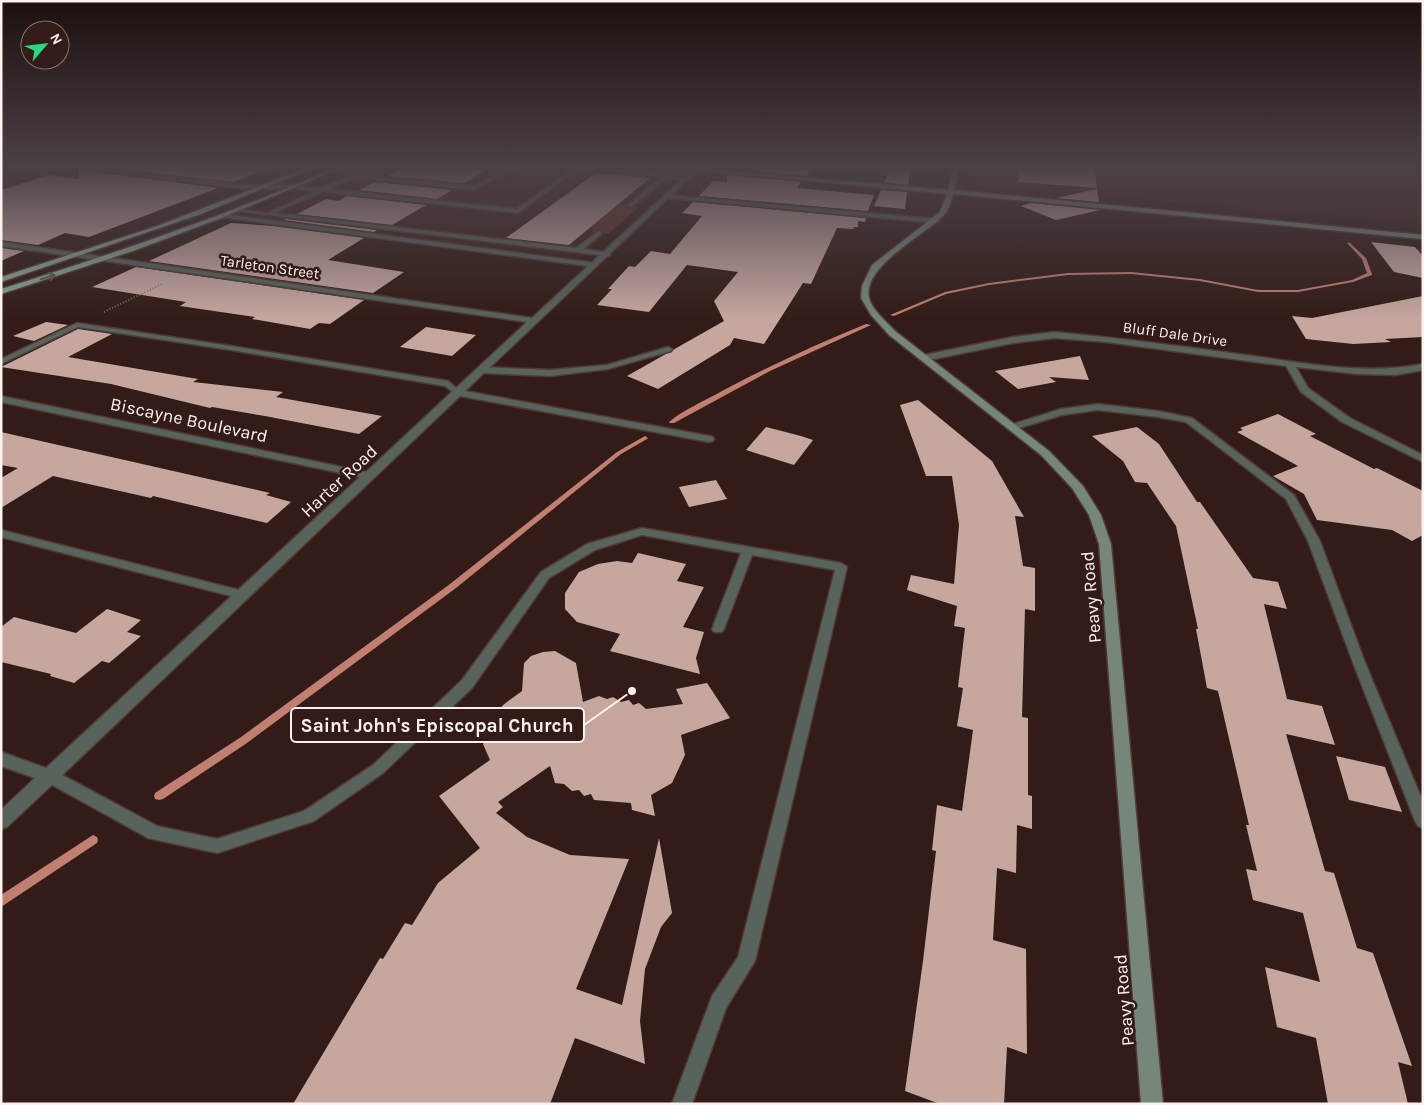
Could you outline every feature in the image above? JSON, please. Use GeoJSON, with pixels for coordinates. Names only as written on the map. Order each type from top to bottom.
{"type":"FeatureCollection","features":[{"type":"Feature","properties":{"kind":"main road"},"geometry":{"type":"LineString","coordinates":[[1,280],[187,218]]}},
{"type":"Feature","properties":{"kind":"main road"},"geometry":{"type":"LineString","coordinates":[[1,292],[219,218]]}},
{"type":"Feature","properties":{"kind":"street","name":"Harter Road"},"geometry":{"type":"LineString","coordinates":[[1,821],[646,218]]}},
{"type":"Feature","properties":{"kind":"street","name":"Peavy Road"},"geometry":{"type":"LineString","coordinates":[[939,218],[875,266],[866,286],[865,298],[874,313],[892,333],[1045,453],[1076,486],[1095,515],[1106,544],[1152,1104]]}},
{"type":"Feature","properties":{"kind":"street"},"geometry":{"type":"LineString","coordinates":[[1232,218],[1423,237]]}},
{"type":"Feature","properties":{"kind":"street"},"geometry":{"type":"LineString","coordinates":[[1280,218],[1423,230]]}},
{"type":"Feature","properties":{"kind":"street","name":"Tarleton Street"},"geometry":{"type":"LineString","coordinates":[[1,244],[535,321]]}},
{"type":"Feature","properties":{"kind":"street","name":"Bluff Dale Drive"},"geometry":{"type":"LineString","coordinates":[[924,358],[1013,340],[1054,336],[1106,339],[1289,364],[1356,371],[1396,372],[1423,367]]}},
{"type":"Feature","properties":{"kind":"street"},"geometry":{"type":"LineString","coordinates":[[1289,364],[1304,390],[1346,420],[1423,459]]}},
{"type":"Feature","properties":{"kind":"street"},"geometry":{"type":"LineString","coordinates":[[458,393],[709,439]]}},
{"type":"Feature","properties":{"kind":"street","name":"Biscayne Boulevard"},"geometry":{"type":"LineString","coordinates":[[1,399],[369,476]]}},
{"type":"Feature","properties":{"kind":"street"},"geometry":{"type":"LineString","coordinates":[[1,759],[50,776]]}},
{"type":"Feature","properties":{"kind":"lane"},"geometry":{"type":"LineString","coordinates":[[235,218],[595,265]]}},
{"type":"Feature","properties":{"kind":"lane"},"geometry":{"type":"LineString","coordinates":[[299,218],[608,254]]}},
{"type":"Feature","properties":{"kind":"lane"},"geometry":{"type":"LineString","coordinates":[[898,218],[936,221]]}},
{"type":"Feature","properties":{"kind":"lane"},"geometry":{"type":"LineString","coordinates":[[578,250],[599,233]]}},
{"type":"Feature","properties":{"kind":"lane"},"geometry":{"type":"LineString","coordinates":[[1,362],[76,325],[231,348],[448,384],[458,393]]}},
{"type":"Feature","properties":{"kind":"lane"},"geometry":{"type":"LineString","coordinates":[[482,370],[550,373],[608,368],[668,349]]}},
{"type":"Feature","properties":{"kind":"lane"},"geometry":{"type":"LineString","coordinates":[[1013,427],[1061,412],[1098,407],[1158,414],[1189,420],[1290,497],[1314,542],[1358,660],[1423,821]]}},
{"type":"Feature","properties":{"kind":"lane"},"geometry":{"type":"LineString","coordinates":[[50,776],[154,833],[217,846],[309,816],[378,769],[467,684],[546,575],[591,547],[642,531],[841,567],[746,961],[720,1003],[682,1104]]}},
{"type":"Feature","properties":{"kind":"lane"},"geometry":{"type":"LineString","coordinates":[[1,533],[243,595]]}},
{"type":"Feature","properties":{"kind":"lane"},"geometry":{"type":"LineString","coordinates":[[718,628],[748,550]]}},
{"type":"Feature","properties":{"kind":"path"},"geometry":{"type":"LineString","coordinates":[[76,325],[190,271]]}},
{"type":"Feature","properties":{"kind":"shaded area"},"geometry":{"type":"Polygon","coordinates":[[[257,218],[625,218],[578,259],[257,218]]]}},
{"type":"Feature","properties":{"kind":"shaded area"},"geometry":{"type":"Polygon","coordinates":[[[603,218],[627,218],[608,234],[591,232],[595,228],[590,228],[603,218]]]}},
{"type":"Feature","properties":{"kind":"shaded area"},"geometry":{"type":"Polygon","coordinates":[[[1350,218],[1423,218],[1423,224],[1350,218]]]}},
{"type":"Feature","properties":{"kind":"building"},"geometry":{"type":"Polygon","coordinates":[[[1,218],[140,218],[89,237],[65,233],[38,245],[1,240],[1,218]]]}},
{"type":"Feature","properties":{"kind":"building"},"geometry":{"type":"Polygon","coordinates":[[[328,218],[405,218],[392,225],[328,218]]]}},
{"type":"Feature","properties":{"kind":"building"},"geometry":{"type":"Polygon","coordinates":[[[534,218],[602,218],[569,245],[506,238],[534,218]]]}},
{"type":"Feature","properties":{"kind":"building"},"geometry":{"type":"Polygon","coordinates":[[[701,218],[866,218],[865,222],[858,221],[858,227],[853,229],[837,228],[811,284],[803,283],[764,344],[734,338],[730,345],[658,389],[627,376],[724,321],[714,301],[738,272],[687,265],[649,312],[597,305],[612,289],[608,289],[629,266],[635,267],[651,251],[670,254],[701,218]]]}},
{"type":"Feature","properties":{"kind":"building"},"geometry":{"type":"Polygon","coordinates":[[[1050,218],[1067,218],[1056,220],[1050,218]]]}},
{"type":"Feature","properties":{"kind":"building"},"geometry":{"type":"Polygon","coordinates":[[[284,220],[377,230],[374,232],[284,220]]]}},
{"type":"Feature","properties":{"kind":"building"},"geometry":{"type":"Polygon","coordinates":[[[231,223],[273,226],[364,238],[328,260],[404,272],[373,293],[149,261],[231,223]]]}},
{"type":"Feature","properties":{"kind":"building"},"geometry":{"type":"Polygon","coordinates":[[[1371,242],[1415,247],[1423,256],[1423,278],[1394,272],[1371,242]]]}},
{"type":"Feature","properties":{"kind":"building"},"geometry":{"type":"Polygon","coordinates":[[[1,248],[24,251],[1,261],[1,248]]]}},
{"type":"Feature","properties":{"kind":"building"},"geometry":{"type":"Polygon","coordinates":[[[136,267],[364,300],[330,324],[319,323],[310,329],[252,319],[255,317],[180,306],[186,302],[92,287],[136,267]]]}},
{"type":"Feature","properties":{"kind":"building"},"geometry":{"type":"Polygon","coordinates":[[[1423,296],[1423,337],[1385,339],[1391,342],[1353,344],[1306,339],[1292,316],[1312,318],[1423,296]]]}},
{"type":"Feature","properties":{"kind":"building"},"geometry":{"type":"Polygon","coordinates":[[[46,322],[68,325],[34,341],[13,336],[46,322]]]}},
{"type":"Feature","properties":{"kind":"building"},"geometry":{"type":"Polygon","coordinates":[[[426,327],[476,335],[452,356],[400,347],[426,327]]]}},
{"type":"Feature","properties":{"kind":"building"},"geometry":{"type":"Polygon","coordinates":[[[78,329],[112,334],[68,357],[198,379],[193,382],[283,392],[276,397],[382,416],[359,434],[265,416],[210,408],[111,384],[1,367],[78,329]]]}},
{"type":"Feature","properties":{"kind":"building"},"geometry":{"type":"Polygon","coordinates":[[[1080,356],[1089,380],[1049,377],[1056,382],[1018,389],[995,371],[1080,356]]]}},
{"type":"Feature","properties":{"kind":"building"},"geometry":{"type":"Polygon","coordinates":[[[918,400],[992,461],[1024,517],[1015,516],[1023,566],[1035,568],[1035,611],[1025,609],[1022,717],[1028,718],[1028,795],[1032,796],[1032,829],[1017,825],[1016,873],[997,868],[993,940],[1026,949],[1027,1054],[1007,1047],[1004,1104],[940,1104],[905,1091],[936,851],[932,850],[937,805],[962,811],[973,730],[957,726],[963,688],[958,687],[965,628],[954,626],[957,606],[907,590],[911,575],[954,584],[959,525],[952,476],[926,476],[900,405],[918,400]]]}},
{"type":"Feature","properties":{"kind":"building"},"geometry":{"type":"Polygon","coordinates":[[[1278,414],[1316,434],[1310,436],[1374,469],[1377,468],[1423,491],[1423,535],[1412,541],[1392,530],[1317,520],[1304,494],[1273,476],[1298,466],[1237,432],[1243,430],[1240,428],[1278,414]]]}},
{"type":"Feature","properties":{"kind":"building"},"geometry":{"type":"Polygon","coordinates":[[[766,427],[813,440],[794,465],[746,450],[766,427]]]}},
{"type":"Feature","properties":{"kind":"building"},"geometry":{"type":"Polygon","coordinates":[[[1137,427],[1159,444],[1197,502],[1200,502],[1253,578],[1278,582],[1287,609],[1264,604],[1287,699],[1322,706],[1335,745],[1286,734],[1325,871],[1334,873],[1357,948],[1373,953],[1412,1066],[1398,1062],[1408,1104],[1328,1104],[1316,1038],[1277,1027],[1265,967],[1320,982],[1303,913],[1253,900],[1246,869],[1257,871],[1246,825],[1249,825],[1218,691],[1207,688],[1196,629],[1198,629],[1176,526],[1147,483],[1135,482],[1123,461],[1092,436],[1137,427]]]}},
{"type":"Feature","properties":{"kind":"building"},"geometry":{"type":"Polygon","coordinates":[[[1,432],[270,493],[266,495],[291,502],[267,523],[153,496],[151,498],[53,476],[1,508],[1,478],[18,468],[1,465],[1,432]]]}},
{"type":"Feature","properties":{"kind":"building"},"geometry":{"type":"Polygon","coordinates":[[[716,480],[727,499],[689,507],[679,487],[716,480]]]}},
{"type":"Feature","properties":{"kind":"building"},"geometry":{"type":"Polygon","coordinates":[[[638,553],[686,564],[677,581],[704,587],[683,627],[704,632],[696,658],[700,674],[610,651],[620,634],[577,622],[565,609],[565,593],[579,572],[598,564],[617,561],[632,563],[638,553]]]}},
{"type":"Feature","properties":{"kind":"building"},"geometry":{"type":"Polygon","coordinates":[[[107,609],[141,620],[127,632],[141,636],[109,663],[102,661],[74,683],[50,676],[51,674],[1,662],[1,627],[14,617],[76,633],[107,609]]]}},
{"type":"Feature","properties":{"kind":"building"},"geometry":{"type":"Polygon","coordinates":[[[555,651],[576,663],[583,702],[599,696],[607,699],[613,697],[621,702],[629,700],[633,705],[639,703],[646,709],[683,704],[676,689],[707,683],[730,718],[681,735],[685,755],[672,783],[651,795],[655,816],[632,810],[631,803],[594,800],[591,794],[584,796],[579,790],[572,791],[564,784],[555,783],[550,766],[498,802],[503,807],[496,813],[527,837],[570,855],[629,859],[576,989],[622,1005],[659,838],[672,913],[661,927],[645,969],[640,1021],[645,1064],[575,1038],[550,1104],[293,1104],[380,958],[383,959],[405,923],[412,925],[438,883],[480,848],[439,796],[490,760],[483,744],[486,728],[503,705],[522,691],[524,663],[531,656],[555,651]]]}},
{"type":"Feature","properties":{"kind":"building"},"geometry":{"type":"Polygon","coordinates":[[[1336,756],[1385,767],[1402,812],[1349,800],[1336,756]]]}},
{"type":"Feature","properties":{"kind":"waterway"},"geometry":{"type":"LineString","coordinates":[[892,315],[945,293],[989,284],[1068,274],[1131,273],[1200,280],[1258,291],[1298,291],[1353,281],[1370,274],[1364,259],[1349,243]]}},
{"type":"Feature","properties":{"kind":"waterway"},"geometry":{"type":"LineString","coordinates":[[672,422],[768,370],[817,346],[868,325]]}},
{"type":"Feature","properties":{"kind":"waterway"},"geometry":{"type":"LineString","coordinates":[[159,796],[244,740],[453,586],[619,453],[645,438]]}},
{"type":"Feature","properties":{"kind":"waterway"},"geometry":{"type":"LineString","coordinates":[[1,902],[93,840]]}},
{"type":"Feature","properties":{"kind":"place","name":"Saint John's Episcopal Church"},"geometry":{"type":"Point","coordinates":[632,691]}}]}
